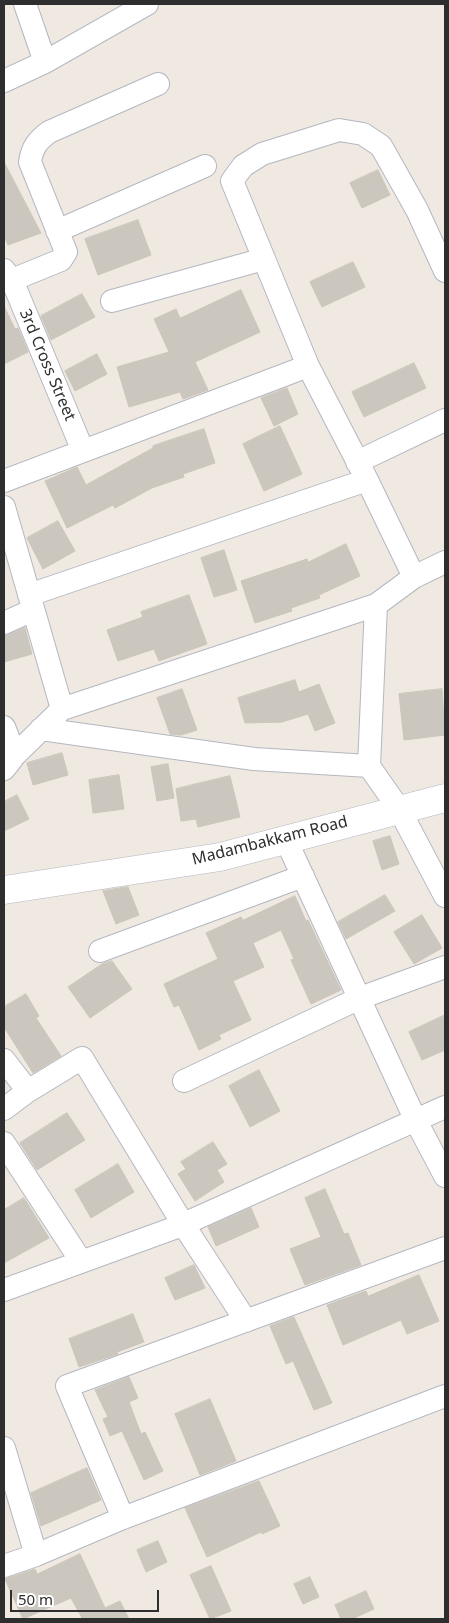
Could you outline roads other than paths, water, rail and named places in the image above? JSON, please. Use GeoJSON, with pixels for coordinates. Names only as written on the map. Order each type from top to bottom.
{"type":"FeatureCollection","features":[{"type":"Feature","properties":{"kind":"street"},"geometry":{"type":"LineString","coordinates":[[25,4],[45,62]]}},
{"type":"Feature","properties":{"kind":"street"},"geometry":{"type":"LineString","coordinates":[[4,81],[45,62],[147,4]]}},
{"type":"Feature","properties":{"kind":"street"},"geometry":{"type":"LineString","coordinates":[[8,275],[61,260],[65,257],[66,252],[30,162],[32,151],[38,142],[49,132],[158,84]]}},
{"type":"Feature","properties":{"kind":"street"},"geometry":{"type":"LineString","coordinates":[[414,577],[308,366],[232,181],[243,166],[262,154],[339,130],[364,134],[381,146],[417,210],[445,271]]}},
{"type":"Feature","properties":{"kind":"street"},"geometry":{"type":"LineString","coordinates":[[57,231],[205,166]]}},
{"type":"Feature","properties":{"kind":"street"},"geometry":{"type":"LineString","coordinates":[[112,301],[264,259]]}},
{"type":"Feature","properties":{"kind":"street","name":"3rd Cross Street"},"geometry":{"type":"LineString","coordinates":[[8,275],[83,451]]}},
{"type":"Feature","properties":{"kind":"street"},"geometry":{"type":"LineString","coordinates":[[4,481],[308,366]]}},
{"type":"Feature","properties":{"kind":"street"},"geometry":{"type":"LineString","coordinates":[[4,623],[31,602],[362,471],[445,420]]}},
{"type":"Feature","properties":{"kind":"street"},"geometry":{"type":"LineString","coordinates":[[4,508],[62,709]]}},
{"type":"Feature","properties":{"kind":"street"},"geometry":{"type":"LineString","coordinates":[[10,762],[62,709],[376,605],[414,577],[445,562]]}},
{"type":"Feature","properties":{"kind":"street"},"geometry":{"type":"LineString","coordinates":[[376,605],[369,766],[399,809],[445,896]]}},
{"type":"Feature","properties":{"kind":"street"},"geometry":{"type":"LineString","coordinates":[[4,727],[10,762]]}},
{"type":"Feature","properties":{"kind":"street"},"geometry":{"type":"LineString","coordinates":[[41,729],[254,759],[369,766]]}},
{"type":"Feature","properties":{"kind":"street","name":"Madambakkam Road"},"geometry":{"type":"LineString","coordinates":[[4,890],[220,857],[445,798]]}},
{"type":"Feature","properties":{"kind":"street"},"geometry":{"type":"LineString","coordinates":[[286,840],[416,1121],[445,1176]]}},
{"type":"Feature","properties":{"kind":"street"},"geometry":{"type":"LineString","coordinates":[[100,951],[303,876]]}},
{"type":"Feature","properties":{"kind":"street"},"geometry":{"type":"LineString","coordinates":[[184,1081],[360,998],[445,967]]}},
{"type":"Feature","properties":{"kind":"street"},"geometry":{"type":"LineString","coordinates":[[4,1109],[28,1091],[82,1058],[183,1224],[246,1321]]}},
{"type":"Feature","properties":{"kind":"street"},"geometry":{"type":"LineString","coordinates":[[4,1060],[28,1091]]}},
{"type":"Feature","properties":{"kind":"street"},"geometry":{"type":"LineString","coordinates":[[4,1290],[183,1224],[445,1108]]}},
{"type":"Feature","properties":{"kind":"street"},"geometry":{"type":"LineString","coordinates":[[4,1143],[81,1262]]}},
{"type":"Feature","properties":{"kind":"street"},"geometry":{"type":"LineString","coordinates":[[123,1518],[67,1386],[445,1248]]}},
{"type":"Feature","properties":{"kind":"street"},"geometry":{"type":"LineString","coordinates":[[4,1566],[36,1555],[123,1518],[445,1396]]}},
{"type":"Feature","properties":{"kind":"street"},"geometry":{"type":"LineString","coordinates":[[4,1448],[36,1555]]}}]}
